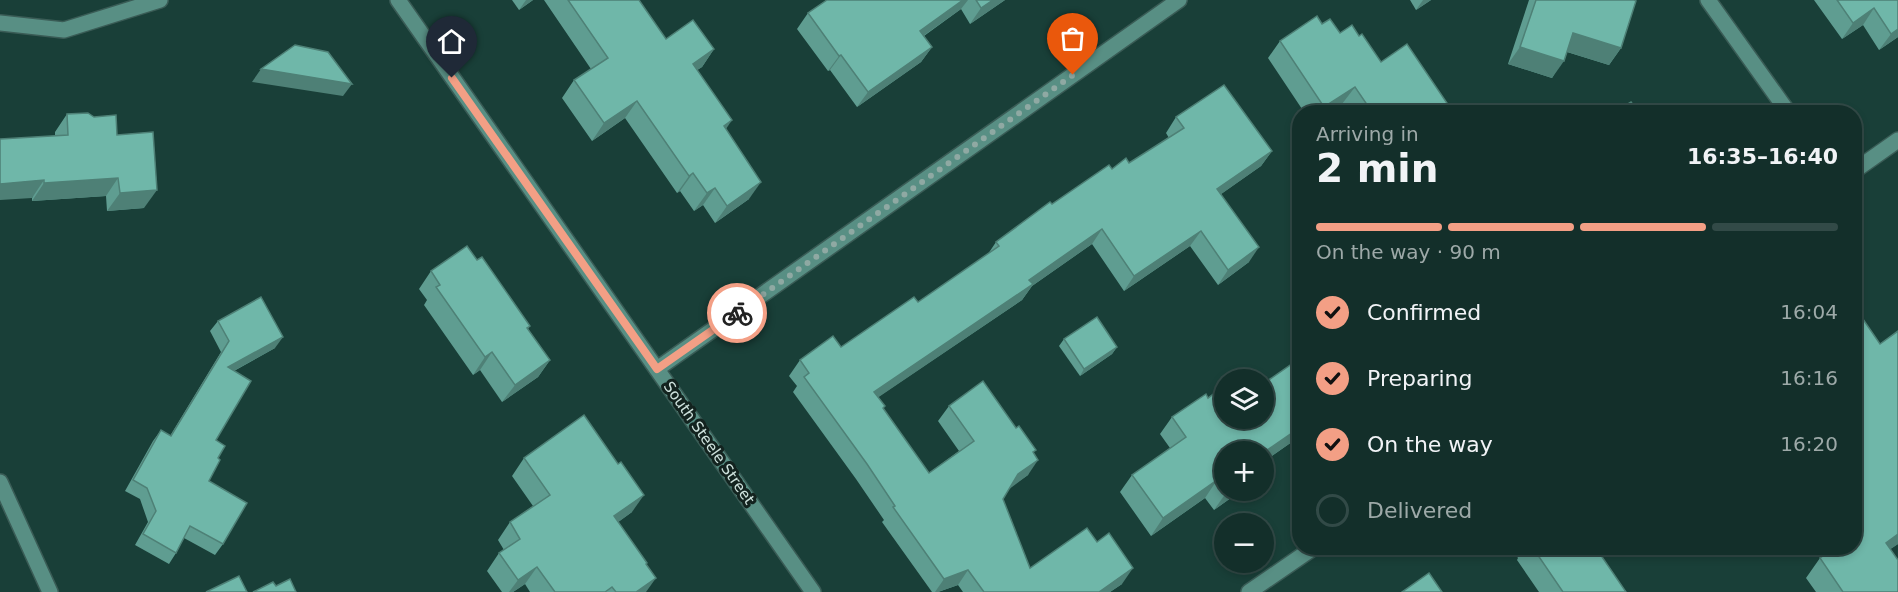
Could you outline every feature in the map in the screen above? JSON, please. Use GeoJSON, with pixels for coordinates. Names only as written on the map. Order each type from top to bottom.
{"type":"FeatureCollection","features":[{"type":"Feature","properties":{"kind":"street"},"geometry":{"type":"LineString","coordinates":[[0,23],[64,30],[160,0]]}},
{"type":"Feature","properties":{"kind":"street","name":"South Steele Street"},"geometry":{"type":"LineString","coordinates":[[398,0],[813,592]]}},
{"type":"Feature","properties":{"kind":"street"},"geometry":{"type":"LineString","coordinates":[[657,369],[1179,0]]}},
{"type":"Feature","properties":{"kind":"street"},"geometry":{"type":"LineString","coordinates":[[1708,0],[1783,105]]}},
{"type":"Feature","properties":{"kind":"street"},"geometry":{"type":"LineString","coordinates":[[1862,165],[1898,140]]}},
{"type":"Feature","properties":{"kind":"street"},"geometry":{"type":"LineString","coordinates":[[0,482],[50,592]]}},
{"type":"Feature","properties":{"kind":"street"},"geometry":{"type":"LineString","coordinates":[[1249,592],[1303,555]]}},
{"type":"Feature","properties":{"kind":"building"},"geometry":{"type":"Polygon","coordinates":[[[568,0],[639,0],[666,39],[693,20],[714,49],[693,64],[732,120],[724,126],[761,182],[727,206],[715,188],[707,193],[693,173],[689,176],[637,101],[604,123],[574,80],[608,58],[568,0]]]}},
{"type":"Feature","properties":{"kind":"building"},"geometry":{"type":"Polygon","coordinates":[[[827,0],[963,0],[920,31],[932,47],[868,92],[808,13],[827,0]]]}},
{"type":"Feature","properties":{"kind":"building"},"geometry":{"type":"Polygon","coordinates":[[[976,0],[993,0],[981,8],[976,0]]]}},
{"type":"Feature","properties":{"kind":"building"},"geometry":{"type":"Polygon","coordinates":[[[1536,0],[1636,1],[1621,48],[1573,33],[1564,61],[1520,47],[1536,0]]]}},
{"type":"Feature","properties":{"kind":"building"},"geometry":{"type":"Polygon","coordinates":[[[1837,0],[1898,0],[1898,29],[1891,34],[1874,8],[1853,23],[1837,0]]]}},
{"type":"Feature","properties":{"kind":"building"},"geometry":{"type":"Polygon","coordinates":[[[1317,16],[1322,24],[1330,19],[1340,33],[1352,25],[1359,36],[1362,34],[1381,62],[1407,44],[1448,105],[1367,105],[1355,87],[1327,105],[1323,105],[1280,41],[1317,16]]]}},
{"type":"Feature","properties":{"kind":"building"},"geometry":{"type":"Polygon","coordinates":[[[295,45],[328,52],[352,84],[261,69],[295,45]]]}},
{"type":"Feature","properties":{"kind":"building"},"geometry":{"type":"Polygon","coordinates":[[[1224,85],[1272,151],[1217,189],[1259,247],[1228,270],[1201,231],[1134,276],[1102,229],[1029,280],[1033,284],[874,392],[929,473],[974,441],[949,406],[983,381],[1016,428],[1019,426],[1036,450],[1033,452],[1038,460],[1018,474],[1003,499],[1030,568],[1087,528],[1097,542],[1109,533],[1133,568],[1099,592],[984,592],[968,570],[944,579],[893,507],[895,506],[867,464],[804,377],[809,373],[800,360],[833,336],[841,347],[914,297],[918,302],[999,246],[996,242],[1050,202],[1052,204],[1109,165],[1112,169],[1126,158],[1129,163],[1184,128],[1176,117],[1224,85]]]}},
{"type":"Feature","properties":{"kind":"building"},"geometry":{"type":"Polygon","coordinates":[[[88,113],[94,117],[116,115],[117,135],[153,132],[157,190],[120,193],[118,178],[0,184],[0,139],[68,135],[67,114],[88,113]]]}},
{"type":"Feature","properties":{"kind":"building"},"geometry":{"type":"Polygon","coordinates":[[[467,246],[477,260],[482,257],[530,326],[527,328],[550,360],[515,385],[492,352],[485,357],[436,287],[440,285],[431,271],[467,246]]]}},
{"type":"Feature","properties":{"kind":"building"},"geometry":{"type":"Polygon","coordinates":[[[261,297],[283,337],[228,367],[251,381],[216,440],[225,446],[209,481],[247,503],[223,544],[190,526],[176,553],[143,534],[156,511],[147,488],[133,480],[161,430],[171,436],[229,341],[218,321],[261,297]]]}},
{"type":"Feature","properties":{"kind":"building"},"geometry":{"type":"Polygon","coordinates":[[[1097,317],[1117,347],[1084,369],[1064,339],[1097,317]]]}},
{"type":"Feature","properties":{"kind":"building"},"geometry":{"type":"Polygon","coordinates":[[[1862,318],[1880,344],[1898,331],[1898,534],[1886,543],[1898,560],[1898,592],[1843,592],[1820,558],[1824,555],[1862,555],[1862,318]]]}},
{"type":"Feature","properties":{"kind":"building"},"geometry":{"type":"Polygon","coordinates":[[[1292,364],[1292,433],[1274,445],[1274,441],[1214,441],[1214,482],[1163,518],[1132,475],[1186,437],[1172,417],[1206,394],[1208,398],[1214,394],[1214,429],[1274,429],[1274,376],[1292,364]]]}},
{"type":"Feature","properties":{"kind":"building"},"geometry":{"type":"Polygon","coordinates":[[[584,415],[618,464],[621,462],[644,495],[614,516],[656,578],[636,592],[616,592],[612,587],[605,592],[555,592],[537,567],[518,580],[499,553],[520,539],[510,522],[550,495],[524,458],[584,415]]]}},
{"type":"Feature","properties":{"kind":"building"},"geometry":{"type":"Polygon","coordinates":[[[1538,555],[1601,555],[1626,592],[1563,592],[1538,555]]]}},
{"type":"Feature","properties":{"kind":"building"},"geometry":{"type":"Polygon","coordinates":[[[1429,573],[1442,592],[1402,592],[1429,573]]]}},
{"type":"Feature","properties":{"kind":"building"},"geometry":{"type":"Polygon","coordinates":[[[239,576],[247,592],[206,592],[239,576]]]}},
{"type":"Feature","properties":{"kind":"building"},"geometry":{"type":"Polygon","coordinates":[[[290,579],[296,592],[253,592],[273,582],[276,586],[290,579]]]}},
{"type":"Feature","properties":{"kind":"way so far"},"geometry":{"type":"LineString","coordinates":[[737,313],[1073,75]]}},
{"type":"Feature","properties":{"kind":"route"},"geometry":{"type":"LineString","coordinates":[[452,78],[657,369],[737,313]]}}]}
